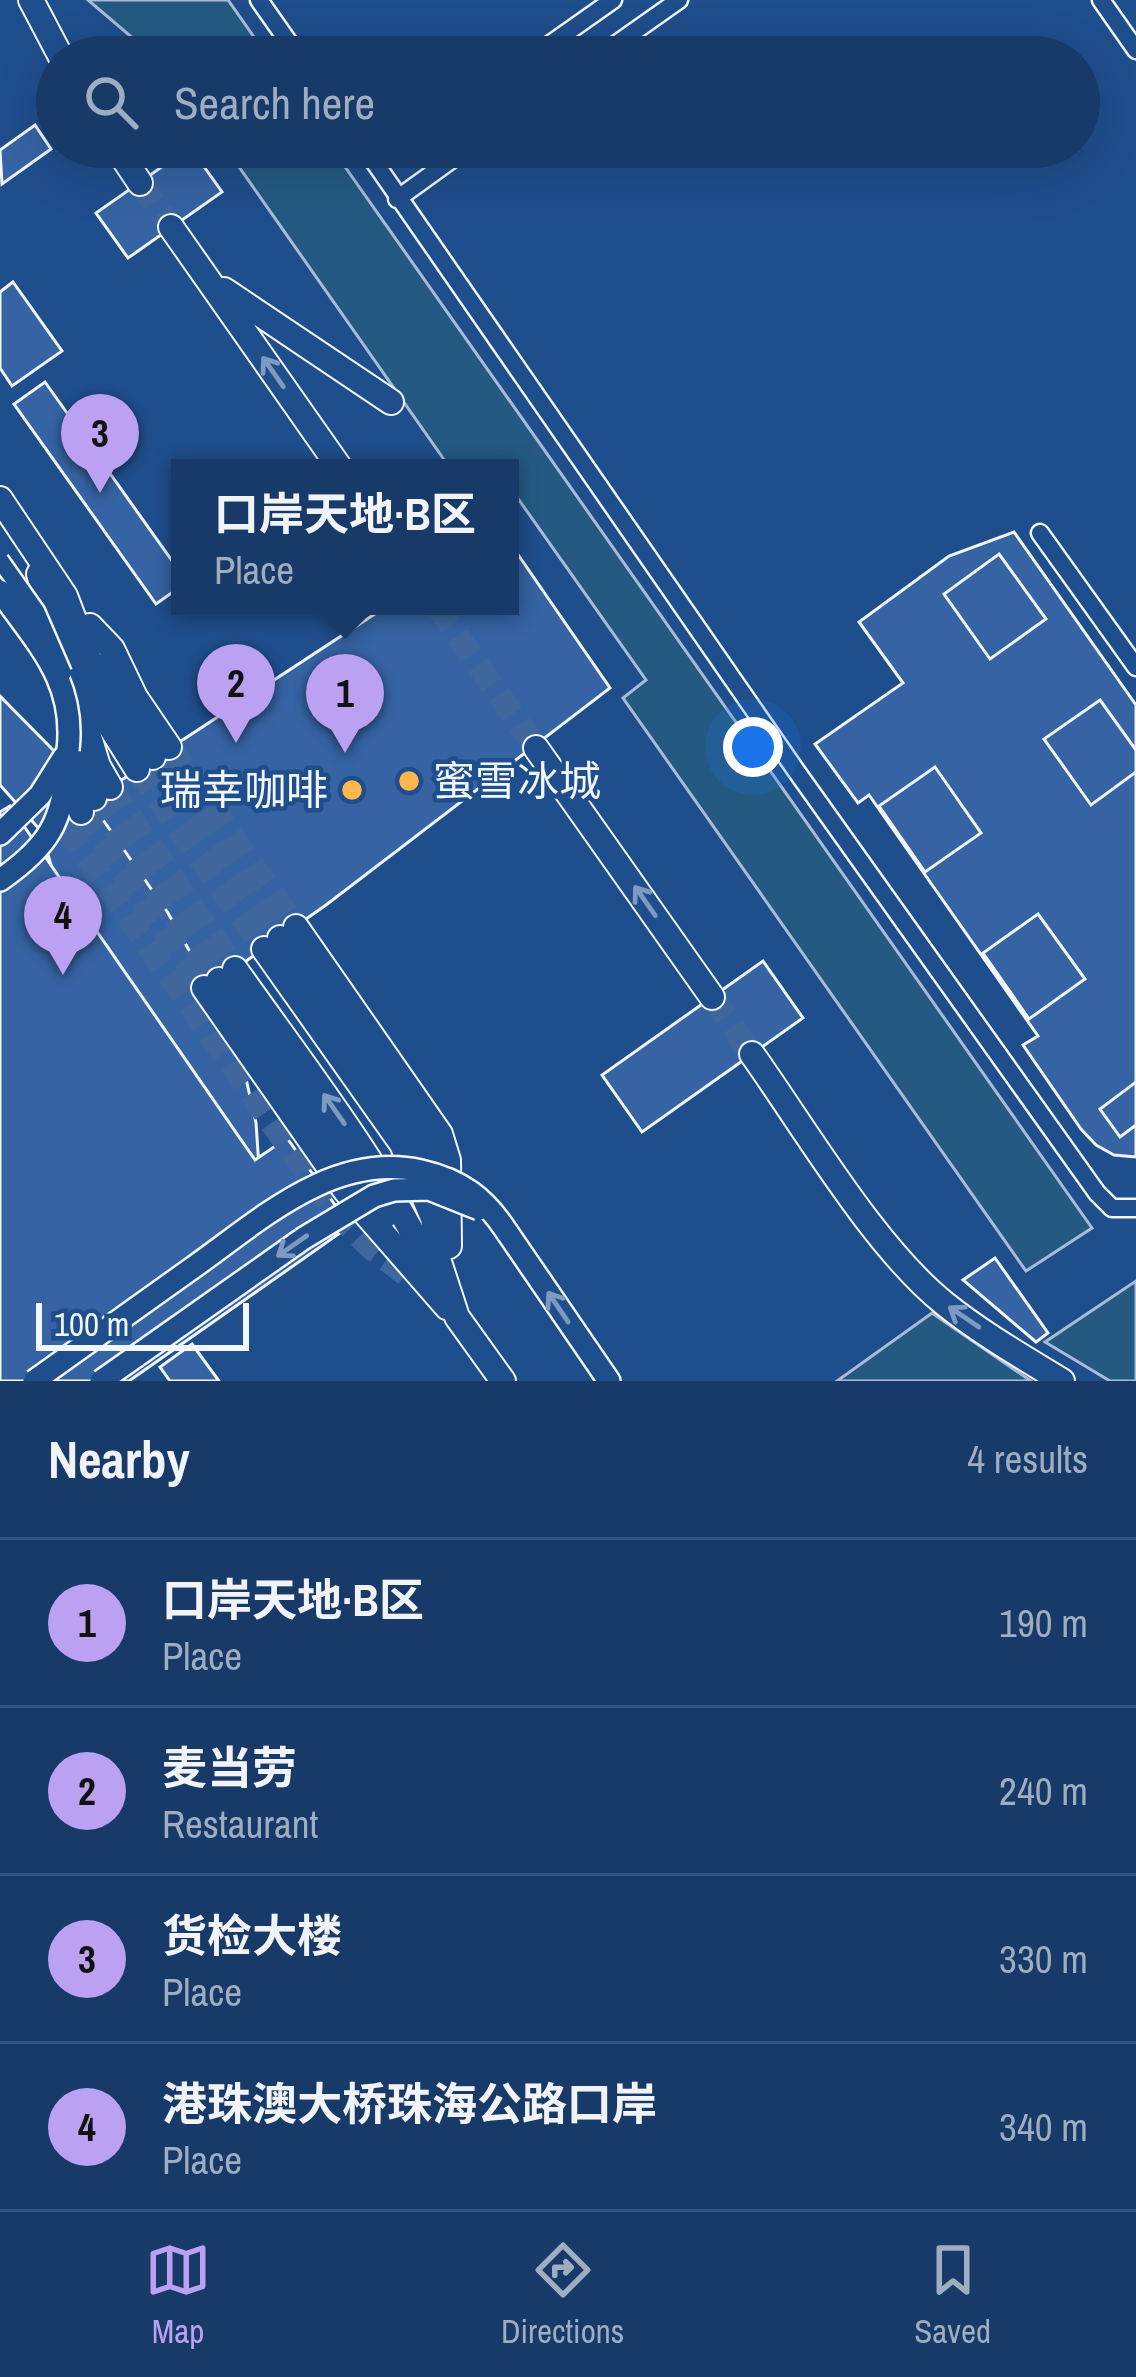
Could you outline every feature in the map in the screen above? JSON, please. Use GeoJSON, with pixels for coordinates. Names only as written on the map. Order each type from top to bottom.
{"type":"FeatureCollection","features":[{"type":"Feature","properties":{"kind":"highway"},"geometry":{"type":"LineString","coordinates":[[31,0],[50,36]]}},
{"type":"Feature","properties":{"kind":"highway"},"geometry":{"type":"LineString","coordinates":[[130,168],[140,183]]}},
{"type":"Feature","properties":{"kind":"highway"},"geometry":{"type":"LineString","coordinates":[[171,227],[334,459]]}},
{"type":"Feature","properties":{"kind":"highway"},"geometry":{"type":"LineString","coordinates":[[201,271],[240,303],[392,402]]}},
{"type":"Feature","properties":{"kind":"highway"},"geometry":{"type":"LineString","coordinates":[[0,499],[33,545],[44,571],[83,638],[98,706],[153,758],[118,705],[104,652],[90,626],[44,571]]}},
{"type":"Feature","properties":{"kind":"highway"},"geometry":{"type":"LineString","coordinates":[[44,571],[98,766],[95,799],[68,738],[44,571]]}},
{"type":"Feature","properties":{"kind":"highway"},"geometry":{"type":"LineString","coordinates":[[536,748],[712,997]]}},
{"type":"Feature","properties":{"kind":"highway"},"geometry":{"type":"LineString","coordinates":[[445,1284],[451,1204],[448,1160],[440,1134],[280,938],[402,1144],[433,1218],[445,1284],[458,1317]]}},
{"type":"Feature","properties":{"kind":"highway"},"geometry":{"type":"LineString","coordinates":[[458,1317],[345,1190],[219,979],[349,1130],[415,1232],[458,1317],[503,1381]]}},
{"type":"Feature","properties":{"kind":"highway"},"geometry":{"type":"LineString","coordinates":[[752,1054],[861,1208],[920,1280],[945,1304],[1062,1381]]}},
{"type":"Feature","properties":{"kind":"main road"},"geometry":{"type":"LineString","coordinates":[[0,591],[68,698],[71,721],[62,808],[54,829],[38,851],[0,880]]}},
{"type":"Feature","properties":{"kind":"main road"},"geometry":{"type":"LineString","coordinates":[[0,834],[40,795],[68,738]]}},
{"type":"Feature","properties":{"kind":"main road"},"geometry":{"type":"LineString","coordinates":[[34,1381],[281,1206],[326,1180],[384,1168],[439,1175],[481,1196],[609,1381]]}},
{"type":"Feature","properties":{"kind":"main road"},"geometry":{"type":"LineString","coordinates":[[101,1381],[304,1238],[374,1196],[429,1189],[484,1212],[507,1232]]}},
{"type":"Feature","properties":{"kind":"street"},"geometry":{"type":"LineString","coordinates":[[259,0],[284,36]]}},
{"type":"Feature","properties":{"kind":"street"},"geometry":{"type":"LineString","coordinates":[[562,36],[613,0]]}},
{"type":"Feature","properties":{"kind":"street"},"geometry":{"type":"LineString","coordinates":[[628,36],[679,0]]}},
{"type":"Feature","properties":{"kind":"street"},"geometry":{"type":"LineString","coordinates":[[1101,0],[1136,50]]}},
{"type":"Feature","properties":{"kind":"street"},"geometry":{"type":"LineString","coordinates":[[377,168],[1097,1193],[1112,1208],[1136,1208]]}},
{"type":"Feature","properties":{"kind":"street"},"geometry":{"type":"LineString","coordinates":[[397,199],[440,168]]}},
{"type":"Feature","properties":{"kind":"street"},"geometry":{"type":"LineString","coordinates":[[1040,532],[1136,668]]}},
{"type":"Feature","properties":{"kind":"street"},"geometry":{"type":"LineString","coordinates":[[0,560],[47,632],[68,698]]}},
{"type":"Feature","properties":{"kind":"shaded area"},"geometry":{"type":"Polygon","coordinates":[[[88,0],[228,0],[253,36],[130,36],[88,0]]]}},
{"type":"Feature","properties":{"kind":"shaded area"},"geometry":{"type":"Polygon","coordinates":[[[240,168],[346,168],[1092,1228],[1026,1271],[623,698],[646,680],[519,500],[519,459],[444,459],[240,168]]]}},
{"type":"Feature","properties":{"kind":"shaded area"},"geometry":{"type":"Polygon","coordinates":[[[1136,1281],[1136,1381],[1110,1381],[1045,1342],[1136,1281]]]}},
{"type":"Feature","properties":{"kind":"shaded area"},"geometry":{"type":"Polygon","coordinates":[[[932,1313],[1031,1381],[837,1381],[932,1313]]]}},
{"type":"Feature","properties":{"kind":"building"},"geometry":{"type":"Polygon","coordinates":[[[35,125],[36,160],[2,184],[0,150],[35,125]]]}},
{"type":"Feature","properties":{"kind":"building"},"geometry":{"type":"Polygon","coordinates":[[[160,168],[205,168],[222,192],[128,258],[96,213],[160,168]]]}},
{"type":"Feature","properties":{"kind":"building"},"geometry":{"type":"Polygon","coordinates":[[[13,282],[62,351],[12,386],[0,368],[0,292],[13,282]]]}},
{"type":"Feature","properties":{"kind":"building"},"geometry":{"type":"Polygon","coordinates":[[[45,382],[171,559],[171,593],[156,604],[14,404],[45,382]]]}},
{"type":"Feature","properties":{"kind":"building"},"geometry":{"type":"Polygon","coordinates":[[[1014,532],[1136,705],[1136,1157],[1114,1155],[1081,1129],[1023,1045],[1038,1036],[869,795],[858,803],[815,744],[903,683],[859,622],[949,556],[1014,532]]]}},
{"type":"Feature","properties":{"kind":"building"},"geometry":{"type":"Polygon","coordinates":[[[999,554],[1046,619],[990,659],[944,594],[999,554]]]}},
{"type":"Feature","properties":{"kind":"building"},"geometry":{"type":"Polygon","coordinates":[[[519,556],[610,688],[326,905],[222,978],[199,978],[88,824],[85,816],[94,798],[373,615],[519,615],[519,556]]]}},
{"type":"Feature","properties":{"kind":"building"},"geometry":{"type":"Polygon","coordinates":[[[0,696],[57,754],[168,913],[212,991],[242,1061],[256,1123],[259,1167],[245,1224],[197,1296],[155,1339],[102,1381],[0,1381],[0,923],[40,893],[51,865],[41,831],[0,785],[0,696]]]}},
{"type":"Feature","properties":{"kind":"building"},"geometry":{"type":"Polygon","coordinates":[[[1100,700],[1136,750],[1136,772],[1091,805],[1044,739],[1100,700]]]}},
{"type":"Feature","properties":{"kind":"building"},"geometry":{"type":"Polygon","coordinates":[[[935,767],[981,833],[925,872],[879,806],[935,767]]]}},
{"type":"Feature","properties":{"kind":"building"},"geometry":{"type":"Polygon","coordinates":[[[10,806],[255,1160],[287,1138],[350,1226],[129,1381],[0,1381],[0,812],[10,806]]]}},
{"type":"Feature","properties":{"kind":"building"},"geometry":{"type":"Polygon","coordinates":[[[1038,914],[1085,979],[1029,1019],[983,953],[1038,914]]]}},
{"type":"Feature","properties":{"kind":"building"},"geometry":{"type":"Polygon","coordinates":[[[763,961],[803,1018],[642,1132],[602,1075],[763,961]]]}},
{"type":"Feature","properties":{"kind":"building"},"geometry":{"type":"Polygon","coordinates":[[[1136,1082],[1136,1125],[1120,1137],[1100,1109],[1136,1082]]]}},
{"type":"Feature","properties":{"kind":"building"},"geometry":{"type":"Polygon","coordinates":[[[995,1258],[1048,1333],[1036,1342],[963,1280],[995,1258]]]}},
{"type":"Feature","properties":{"kind":"building"},"geometry":{"type":"Polygon","coordinates":[[[192,1344],[219,1381],[170,1381],[160,1367],[192,1344]]]}},
{"type":"Feature","properties":{"kind":"tunnel"},"geometry":{"type":"LineString","coordinates":[[140,183],[171,227]]}},
{"type":"Feature","properties":{"kind":"tunnel"},"geometry":{"type":"LineString","coordinates":[[443,615],[536,748]]}},
{"type":"Feature","properties":{"kind":"tunnel"},"geometry":{"type":"LineString","coordinates":[[169,747],[296,927]]}},
{"type":"Feature","properties":{"kind":"tunnel"},"geometry":{"type":"LineString","coordinates":[[153,757],[280,938]]}},
{"type":"Feature","properties":{"kind":"tunnel"},"geometry":{"type":"LineString","coordinates":[[137,769],[264,949]]}},
{"type":"Feature","properties":{"kind":"tunnel"},"geometry":{"type":"LineString","coordinates":[[110,787],[235,969]]}},
{"type":"Feature","properties":{"kind":"tunnel"},"geometry":{"type":"LineString","coordinates":[[70,790],[67,816],[75,841],[330,1206],[370,1247],[416,1282]]}},
{"type":"Feature","properties":{"kind":"tunnel"},"geometry":{"type":"LineString","coordinates":[[94,798],[219,980]]}},
{"type":"Feature","properties":{"kind":"tunnel"},"geometry":{"type":"LineString","coordinates":[[81,812],[204,988]]}},
{"type":"Feature","properties":{"kind":"tunnel"},"geometry":{"type":"LineString","coordinates":[[712,997],[752,1054]]}},
{"type":"Feature","properties":{"kind":"place","name":"货检大楼"},"geometry":{"type":"Point","coordinates":[100,493]}},
{"type":"Feature","properties":{"kind":"place","name":"麦当劳"},"geometry":{"type":"Point","coordinates":[236,743]}},
{"type":"Feature","properties":{"kind":"place","name":"口岸天地·B区"},"geometry":{"type":"Point","coordinates":[345,753]}},
{"type":"Feature","properties":{"kind":"place","name":"蜜雪冰城"},"geometry":{"type":"Point","coordinates":[409,781]}},
{"type":"Feature","properties":{"kind":"place","name":"瑞幸咖啡"},"geometry":{"type":"Point","coordinates":[352,790]}},
{"type":"Feature","properties":{"kind":"place","name":"港珠澳大桥珠海公路口岸"},"geometry":{"type":"Point","coordinates":[63,975]}}]}
